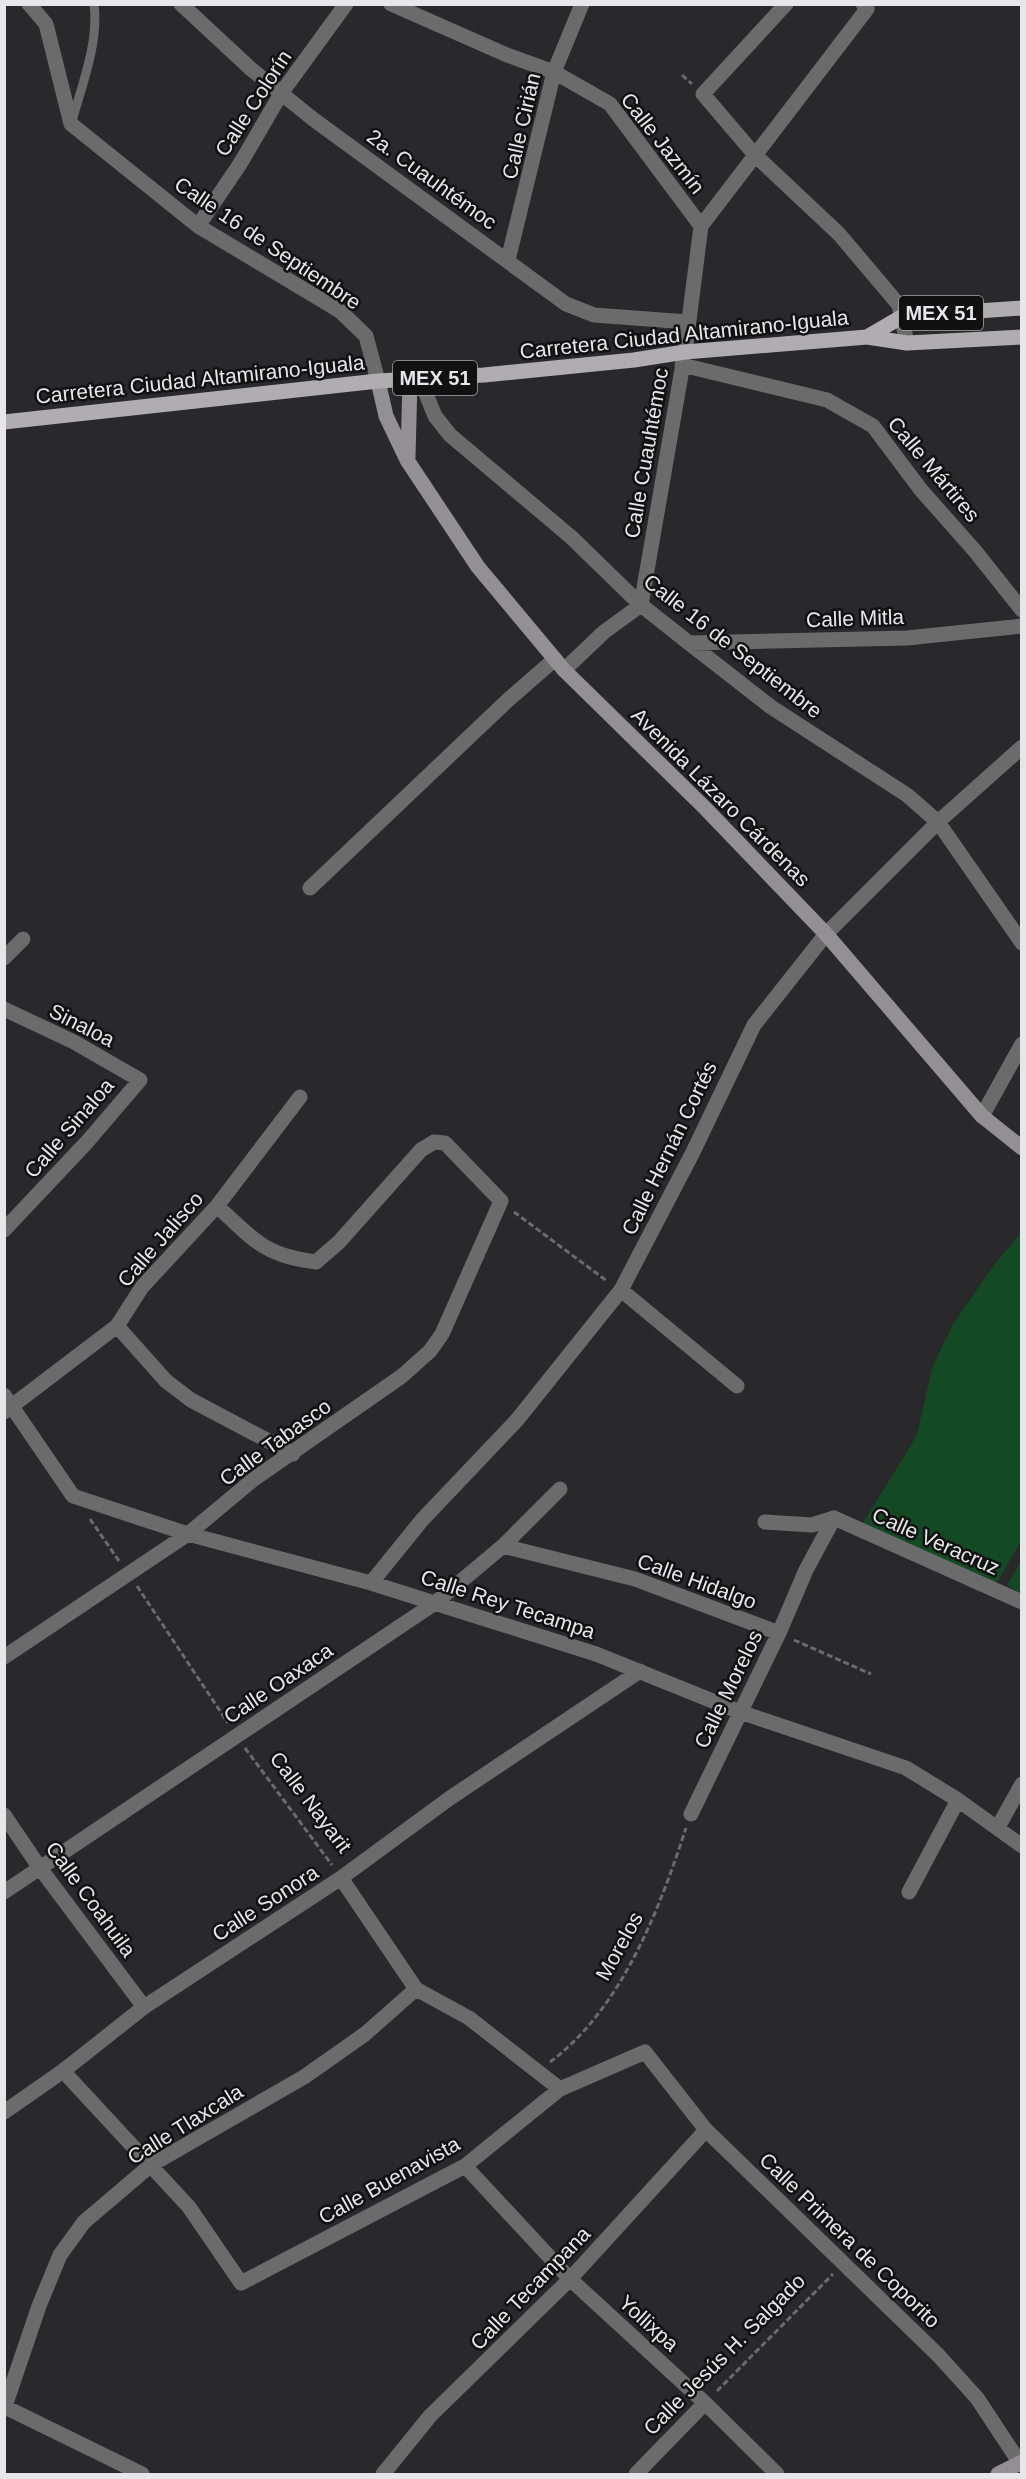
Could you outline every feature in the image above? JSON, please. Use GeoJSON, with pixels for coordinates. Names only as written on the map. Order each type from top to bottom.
{"type":"FeatureCollection","features":[{"type":"Feature","properties":{"kind":"main road","name":"Carretera Ciudad Altamirano-Iguala"},"geometry":{"type":"LineString","coordinates":[[867,337],[903,316],[1022,308]]}},
{"type":"Feature","properties":{"kind":"main road","name":"Carretera Ciudad Altamirano-Iguala"},"geometry":{"type":"LineString","coordinates":[[4,422],[378,381],[683,358],[867,337],[907,344],[1022,337]]}},
{"type":"Feature","properties":{"kind":"main road"},"geometry":{"type":"LineString","coordinates":[[407,460],[415,379]]}},
{"type":"Feature","properties":{"kind":"main road","name":"Avenida Lázaro Cárdenas"},"geometry":{"type":"LineString","coordinates":[[378,381],[386,416],[407,460],[478,567],[560,665],[706,809],[826,934],[982,1116],[1022,1148]]}},
{"type":"Feature","properties":{"kind":"main road"},"geometry":{"type":"LineString","coordinates":[[998,2475],[1021,2462]]}},
{"type":"Feature","properties":{"kind":"street"},"geometry":{"type":"LineString","coordinates":[[29,4],[46,24],[71,124]]}},
{"type":"Feature","properties":{"kind":"street","name":"2a. Cuauhtémoc"},"geometry":{"type":"LineString","coordinates":[[181,4],[251,69],[313,119],[566,304],[594,315],[688,321]]}},
{"type":"Feature","properties":{"kind":"street","name":"Calle Colorín"},"geometry":{"type":"LineString","coordinates":[[198,226],[240,164],[282,92],[346,4]]}},
{"type":"Feature","properties":{"kind":"street","name":"Calle Jazmín"},"geometry":{"type":"LineString","coordinates":[[391,4],[507,55],[555,72],[610,105],[701,226]]}},
{"type":"Feature","properties":{"kind":"street","name":"Calle Cirián"},"geometry":{"type":"LineString","coordinates":[[508,260],[555,72],[582,4]]}},
{"type":"Feature","properties":{"kind":"street"},"geometry":{"type":"LineString","coordinates":[[786,4],[703,94],[755,155],[839,234],[899,304],[907,344]]}},
{"type":"Feature","properties":{"kind":"street","name":"Calle Cuauhtémoc"},"geometry":{"type":"LineString","coordinates":[[641,605],[683,358],[701,226],[867,9],[863,4]]}},
{"type":"Feature","properties":{"kind":"street","name":"Calle 16 de Septiembre"},"geometry":{"type":"LineString","coordinates":[[71,124],[198,226],[340,311],[366,336],[378,381]]}},
{"type":"Feature","properties":{"kind":"street","name":"Calle Mártires"},"geometry":{"type":"LineString","coordinates":[[683,358],[827,400],[873,426],[921,490],[975,551],[1022,610]]}},
{"type":"Feature","properties":{"kind":"street","name":"Calle 16 de Septiembre"},"geometry":{"type":"LineString","coordinates":[[415,379],[435,416],[450,435],[571,537],[641,605],[771,707],[907,795],[938,822],[1022,943]]}},
{"type":"Feature","properties":{"kind":"street"},"geometry":{"type":"LineString","coordinates":[[310,888],[508,700],[641,605]]}},
{"type":"Feature","properties":{"kind":"street","name":"Calle Mitla"},"geometry":{"type":"LineString","coordinates":[[689,643],[907,638],[1022,626]]}},
{"type":"Feature","properties":{"kind":"street","name":"Calle Hernán Cortés"},"geometry":{"type":"LineString","coordinates":[[371,1583],[422,1520],[517,1420],[621,1290],[692,1154],[754,1025],[826,934],[938,822],[1022,747]]}},
{"type":"Feature","properties":{"kind":"street"},"geometry":{"type":"LineString","coordinates":[[4,958],[23,939]]}},
{"type":"Feature","properties":{"kind":"street","name":"Sinaloa"},"geometry":{"type":"LineString","coordinates":[[4,1009],[74,1042],[140,1080]]}},
{"type":"Feature","properties":{"kind":"street"},"geometry":{"type":"LineString","coordinates":[[982,1116],[1022,1044]]}},
{"type":"Feature","properties":{"kind":"street","name":"Calle Sinaloa"},"geometry":{"type":"LineString","coordinates":[[4,1230],[80,1150],[140,1080]]}},
{"type":"Feature","properties":{"kind":"street","name":"Calle Jalisco"},"geometry":{"type":"LineString","coordinates":[[7,1404],[117,1326],[142,1287],[217,1206],[300,1097]]}},
{"type":"Feature","properties":{"kind":"street"},"geometry":{"type":"LineString","coordinates":[[217,1206],[258,1244],[287,1258],[316,1262],[339,1242],[421,1150],[434,1142],[445,1143],[501,1201]]}},
{"type":"Feature","properties":{"kind":"street","name":"Calle Tabasco"},"geometry":{"type":"LineString","coordinates":[[4,1657],[188,1534],[254,1479],[402,1376],[430,1351],[442,1334],[501,1201]]}},
{"type":"Feature","properties":{"kind":"street"},"geometry":{"type":"LineString","coordinates":[[621,1290],[737,1386]]}},
{"type":"Feature","properties":{"kind":"street"},"geometry":{"type":"LineString","coordinates":[[117,1326],[166,1381],[191,1400],[293,1454]]}},
{"type":"Feature","properties":{"kind":"street"},"geometry":{"type":"LineString","coordinates":[[7,1404],[74,1496]]}},
{"type":"Feature","properties":{"kind":"street","name":"Calle Oaxaca"},"geometry":{"type":"LineString","coordinates":[[4,1892],[435,1603],[503,1546],[560,1489]]}},
{"type":"Feature","properties":{"kind":"street","name":"Calle Rey Tecampa"},"geometry":{"type":"LineString","coordinates":[[74,1496],[188,1534],[371,1583],[596,1654],[740,1712],[906,1768],[958,1800],[1022,1846]]}},
{"type":"Feature","properties":{"kind":"street"},"geometry":{"type":"LineString","coordinates":[[765,1522],[812,1525],[834,1518]]}},
{"type":"Feature","properties":{"kind":"street","name":"Calle Veracruz"},"geometry":{"type":"LineString","coordinates":[[834,1518],[1022,1602]]}},
{"type":"Feature","properties":{"kind":"street","name":"Calle Morelos"},"geometry":{"type":"LineString","coordinates":[[690,1814],[779,1633],[806,1570],[834,1518]]}},
{"type":"Feature","properties":{"kind":"street","name":"Calle Hidalgo"},"geometry":{"type":"LineString","coordinates":[[503,1546],[635,1579],[779,1633]]}},
{"type":"Feature","properties":{"kind":"street","name":"Calle Sonora"},"geometry":{"type":"LineString","coordinates":[[4,2112],[63,2071],[144,2007],[341,1878],[450,1798],[640,1671]]}},
{"type":"Feature","properties":{"kind":"street"},"geometry":{"type":"LineString","coordinates":[[998,1827],[1022,1784]]}},
{"type":"Feature","properties":{"kind":"street"},"geometry":{"type":"LineString","coordinates":[[909,1892],[958,1800]]}},
{"type":"Feature","properties":{"kind":"street","name":"Calle Coahuila"},"geometry":{"type":"LineString","coordinates":[[4,1815],[40,1868],[144,2007]]}},
{"type":"Feature","properties":{"kind":"street","name":"Calle Nayarit"},"geometry":{"type":"LineString","coordinates":[[341,1878],[416,1989],[469,2018],[560,2089]]}},
{"type":"Feature","properties":{"kind":"street","name":"Calle Tlaxcala"},"geometry":{"type":"LineString","coordinates":[[5,2408],[39,2306],[60,2254],[84,2222],[152,2165],[304,2077],[365,2034],[416,1989]]}},
{"type":"Feature","properties":{"kind":"street","name":"Calle Buenavista"},"geometry":{"type":"LineString","coordinates":[[152,2165],[189,2207],[241,2283],[465,2166],[560,2089],[645,2052]]}},
{"type":"Feature","properties":{"kind":"street","name":"Calle Primera de Coporito"},"geometry":{"type":"LineString","coordinates":[[645,2052],[706,2130],[938,2355],[977,2398],[1021,2462]]}},
{"type":"Feature","properties":{"kind":"street"},"geometry":{"type":"LineString","coordinates":[[63,2071],[152,2165]]}},
{"type":"Feature","properties":{"kind":"street","name":"Calle Tecampana"},"geometry":{"type":"LineString","coordinates":[[383,2475],[430,2416],[570,2279],[706,2130]]}},
{"type":"Feature","properties":{"kind":"street","name":"Yollixpa"},"geometry":{"type":"LineString","coordinates":[[465,2166],[570,2279],[705,2403],[777,2475]]}},
{"type":"Feature","properties":{"kind":"street","name":"Calle Jesús H. Salgado"},"geometry":{"type":"LineString","coordinates":[[636,2475],[705,2403]]}},
{"type":"Feature","properties":{"kind":"street"},"geometry":{"type":"LineString","coordinates":[[5,2408],[142,2475]]}},
{"type":"Feature","properties":{"kind":"lane"},"geometry":{"type":"LineString","coordinates":[[71,124],[87,67],[95,16],[94,4]]}},
{"type":"Feature","properties":{"kind":"path"},"geometry":{"type":"LineString","coordinates":[[501,1201],[621,1290]]}},
{"type":"Feature","properties":{"kind":"path","name":"Calle Nayarit"},"geometry":{"type":"LineString","coordinates":[[74,1496],[237,1737],[341,1878]]}},
{"type":"Feature","properties":{"kind":"path"},"geometry":{"type":"LineString","coordinates":[[779,1633],[871,1674]]}},
{"type":"Feature","properties":{"kind":"path","name":"Morelos"},"geometry":{"type":"LineString","coordinates":[[539,2071],[574,2044],[627,1971],[666,1889],[690,1814]]}},
{"type":"Feature","properties":{"kind":"path","name":"Calle Jesús H. Salgado"},"geometry":{"type":"LineString","coordinates":[[705,2403],[843,2264]]}},
{"type":"Feature","properties":{"kind":"green space"},"geometry":{"type":"Polygon","coordinates":[[[1021,1233],[1021,1541],[995,1586],[863,1523],[917,1435],[932,1368],[953,1324],[994,1265],[1021,1233]]]}},
{"type":"Feature","properties":{"kind":"green space"},"geometry":{"type":"Polygon","coordinates":[[[1021,1561],[1021,1594],[1007,1585],[1021,1561]]]}}]}
